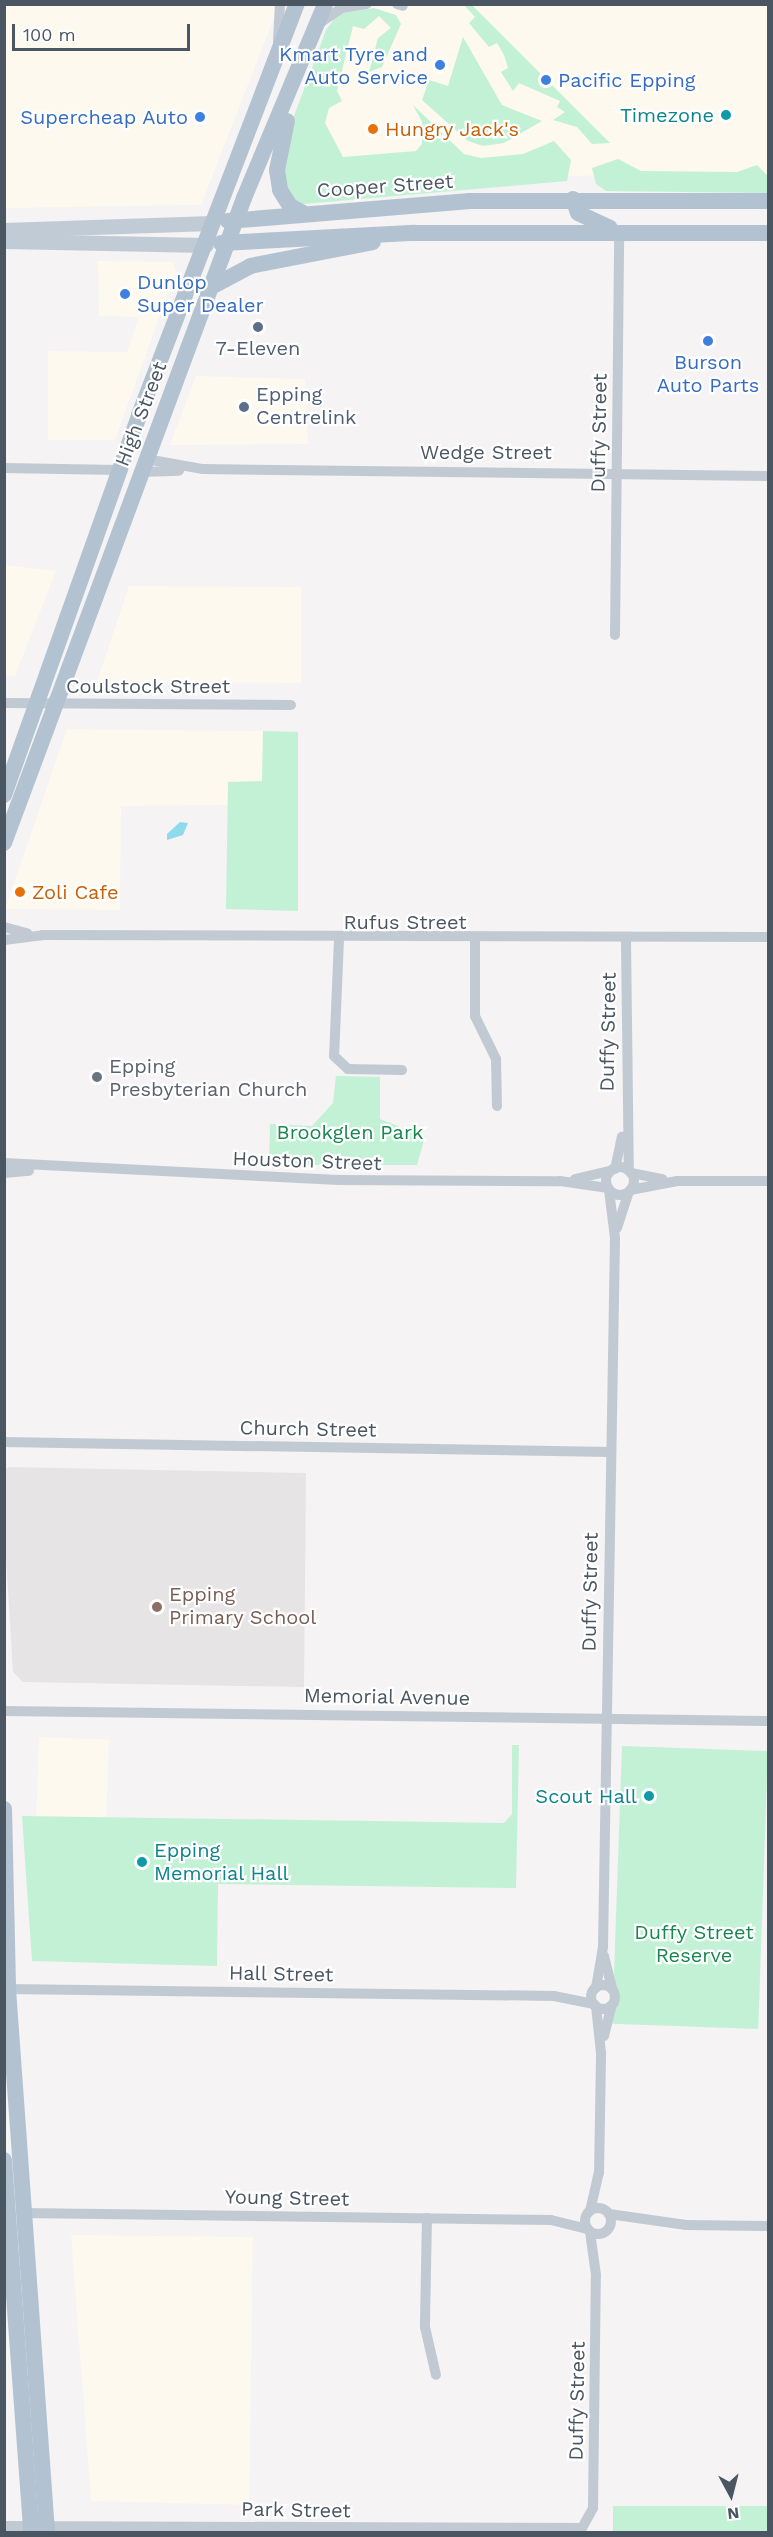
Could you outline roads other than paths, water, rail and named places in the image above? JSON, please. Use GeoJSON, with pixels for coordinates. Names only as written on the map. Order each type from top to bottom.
{"type":"FeatureCollection","features":[{"type":"Feature","properties":{"kind":"main road","name":"High Street"},"geometry":{"type":"LineString","coordinates":[[4,795],[119,470],[297,4]]}},
{"type":"Feature","properties":{"kind":"main road","name":"High Street"},"geometry":{"type":"LineString","coordinates":[[4,843],[237,220],[320,23],[325,4]]}},
{"type":"Feature","properties":{"kind":"main road"},"geometry":{"type":"LineString","coordinates":[[298,77],[277,170],[285,198],[303,213]]}},
{"type":"Feature","properties":{"kind":"main road"},"geometry":{"type":"LineString","coordinates":[[573,199],[578,213],[619,231]]}},
{"type":"Feature","properties":{"kind":"main road","name":"Cooper Street"},"geometry":{"type":"LineString","coordinates":[[4,230],[212,223],[303,213],[573,199],[768,201]]}},
{"type":"Feature","properties":{"kind":"main road"},"geometry":{"type":"LineString","coordinates":[[4,241],[206,245],[415,233],[619,231],[768,233]]}},
{"type":"Feature","properties":{"kind":"main road"},"geometry":{"type":"LineString","coordinates":[[213,287],[235,271],[261,263],[415,233]]}},
{"type":"Feature","properties":{"kind":"main road","name":"Wedge Street"},"geometry":{"type":"LineString","coordinates":[[119,470],[144,466]]}},
{"type":"Feature","properties":{"kind":"main road"},"geometry":{"type":"LineString","coordinates":[[4,1809],[8,1989],[23,2213],[39,2530]]}},
{"type":"Feature","properties":{"kind":"main road"},"geometry":{"type":"LineString","coordinates":[[4,2160],[39,2530]]}},
{"type":"Feature","properties":{"kind":"street"},"geometry":{"type":"LineString","coordinates":[[278,53],[280,4]]}},
{"type":"Feature","properties":{"kind":"street"},"geometry":{"type":"LineString","coordinates":[[320,23],[342,8],[367,4]]}},
{"type":"Feature","properties":{"kind":"street","name":"Duffy Street"},"geometry":{"type":"LineString","coordinates":[[615,635],[619,231]]}},
{"type":"Feature","properties":{"kind":"street","name":"Wedge Street"},"geometry":{"type":"LineString","coordinates":[[144,466],[203,469],[768,476]]}},
{"type":"Feature","properties":{"kind":"street","name":"Wedge Street"},"geometry":{"type":"LineString","coordinates":[[4,468],[119,470]]}},
{"type":"Feature","properties":{"kind":"street","name":"Coulstock Street"},"geometry":{"type":"LineString","coordinates":[[4,703],[291,705]]}},
{"type":"Feature","properties":{"kind":"street","name":"Rufus Street"},"geometry":{"type":"LineString","coordinates":[[4,927],[42,935]]}},
{"type":"Feature","properties":{"kind":"street","name":"Rufus Street"},"geometry":{"type":"LineString","coordinates":[[4,940],[42,935],[476,940],[768,937]]}},
{"type":"Feature","properties":{"kind":"street"},"geometry":{"type":"LineString","coordinates":[[339,939],[334,1056],[348,1069],[402,1070]]}},
{"type":"Feature","properties":{"kind":"street","name":"Duffy Street"},"geometry":{"type":"LineString","coordinates":[[615,1238],[629,1191],[630,1172],[625,1124],[626,939]]}},
{"type":"Feature","properties":{"kind":"street"},"geometry":{"type":"LineString","coordinates":[[476,940],[475,1016],[496,1059],[496,1106]]}},
{"type":"Feature","properties":{"kind":"street","name":"Duffy Street"},"geometry":{"type":"LineString","coordinates":[[595,2005],[595,1989],[603,1947],[615,1238],[609,1189],[625,1124]]}},
{"type":"Feature","properties":{"kind":"street","name":"Houston Street"},"geometry":{"type":"LineString","coordinates":[[4,1163],[53,1169],[350,1181],[560,1181],[629,1191]]}},
{"type":"Feature","properties":{"kind":"street","name":"Houston Street"},"geometry":{"type":"LineString","coordinates":[[4,1173],[53,1169]]}},
{"type":"Feature","properties":{"kind":"street"},"geometry":{"type":"LineString","coordinates":[[613,1170],[677,1181],[768,1181]]}},
{"type":"Feature","properties":{"kind":"street","name":"Houston Street"},"geometry":{"type":"LineString","coordinates":[[560,1181],[613,1170]]}},
{"type":"Feature","properties":{"kind":"street"},"geometry":{"type":"LineString","coordinates":[[629,1191],[677,1181]]}},
{"type":"Feature","properties":{"kind":"street","name":"Church Street"},"geometry":{"type":"LineString","coordinates":[[4,1442],[610,1452]]}},
{"type":"Feature","properties":{"kind":"street","name":"Memorial Avenue"},"geometry":{"type":"LineString","coordinates":[[4,1711],[768,1721]]}},
{"type":"Feature","properties":{"kind":"street","name":"Duffy Street"},"geometry":{"type":"LineString","coordinates":[[603,1947],[612,1989],[612,2005]]}},
{"type":"Feature","properties":{"kind":"street","name":"Hall Street"},"geometry":{"type":"LineString","coordinates":[[8,1989],[554,1996],[595,1989],[612,1989]]}},
{"type":"Feature","properties":{"kind":"street","name":"Hall Street"},"geometry":{"type":"LineString","coordinates":[[554,1996],[595,2005],[612,2005]]}},
{"type":"Feature","properties":{"kind":"street"},"geometry":{"type":"LineString","coordinates":[[589,2212],[599,2173],[601,2053],[595,2005]]}},
{"type":"Feature","properties":{"kind":"street"},"geometry":{"type":"LineString","coordinates":[[601,2053],[612,2005]]}},
{"type":"Feature","properties":{"kind":"street"},"geometry":{"type":"LineString","coordinates":[[599,2173],[608,2213],[643,2222],[768,2226]]}},
{"type":"Feature","properties":{"kind":"street","name":"Duffy Street"},"geometry":{"type":"LineString","coordinates":[[586,2525],[593,2508],[596,2276],[589,2230],[589,2212]]}},
{"type":"Feature","properties":{"kind":"street","name":"Young Street"},"geometry":{"type":"LineString","coordinates":[[23,2213],[551,2220],[589,2212],[608,2213]]}},
{"type":"Feature","properties":{"kind":"street","name":"Duffy Street"},"geometry":{"type":"LineString","coordinates":[[596,2276],[608,2213]]}},
{"type":"Feature","properties":{"kind":"street"},"geometry":{"type":"LineString","coordinates":[[427,2218],[425,2327],[436,2375]]}},
{"type":"Feature","properties":{"kind":"street","name":"Young Street"},"geometry":{"type":"LineString","coordinates":[[551,2220],[589,2230],[606,2231]]}},
{"type":"Feature","properties":{"kind":"street"},"geometry":{"type":"LineString","coordinates":[[606,2231],[643,2222]]}},
{"type":"Feature","properties":{"kind":"street","name":"Park Street"},"geometry":{"type":"LineString","coordinates":[[4,2526],[39,2530],[567,2532],[586,2525]]}},
{"type":"Feature","properties":{"kind":"water"},"geometry":{"type":"Polygon","coordinates":[[[180,822],[188,823],[183,835],[167,840],[167,834],[180,822]]]}},
{"type":"Feature","properties":{"kind":"place","name":"Kmart Tyre and Auto Service"},"geometry":{"type":"Point","coordinates":[440,65]}},
{"type":"Feature","properties":{"kind":"place","name":"Pacific Epping"},"geometry":{"type":"Point","coordinates":[546,80]}},
{"type":"Feature","properties":{"kind":"place","name":"Timezone"},"geometry":{"type":"Point","coordinates":[726,115]}},
{"type":"Feature","properties":{"kind":"place","name":"Supercheap Auto"},"geometry":{"type":"Point","coordinates":[200,117]}},
{"type":"Feature","properties":{"kind":"place","name":"Hungry Jack's"},"geometry":{"type":"Point","coordinates":[373,129]}},
{"type":"Feature","properties":{"kind":"place","name":"Dunlop Super Dealer"},"geometry":{"type":"Point","coordinates":[125,294]}},
{"type":"Feature","properties":{"kind":"place","name":"7-Eleven"},"geometry":{"type":"Point","coordinates":[258,327]}},
{"type":"Feature","properties":{"kind":"place","name":"Burson Auto Parts"},"geometry":{"type":"Point","coordinates":[708,341]}},
{"type":"Feature","properties":{"kind":"place","name":"Epping Centrelink"},"geometry":{"type":"Point","coordinates":[244,407]}},
{"type":"Feature","properties":{"kind":"place","name":"Zoli Cafe"},"geometry":{"type":"Point","coordinates":[20,892]}},
{"type":"Feature","properties":{"kind":"place","name":"Epping Presbyterian Church"},"geometry":{"type":"Point","coordinates":[97,1077]}},
{"type":"Feature","properties":{"kind":"place","name":"Epping Primary School"},"geometry":{"type":"Point","coordinates":[157,1607]}},
{"type":"Feature","properties":{"kind":"place","name":"Scout Hall"},"geometry":{"type":"Point","coordinates":[649,1796]}},
{"type":"Feature","properties":{"kind":"place","name":"Epping Memorial Hall"},"geometry":{"type":"Point","coordinates":[142,1862]}},
{"type":"Feature","properties":{"kind":"park label","name":"Brookglen Park"},"geometry":{"type":"Point","coordinates":[350,1132]}},
{"type":"Feature","properties":{"kind":"park label","name":"Duffy Street Reserve"},"geometry":{"type":"Point","coordinates":[694,1944]}}]}
